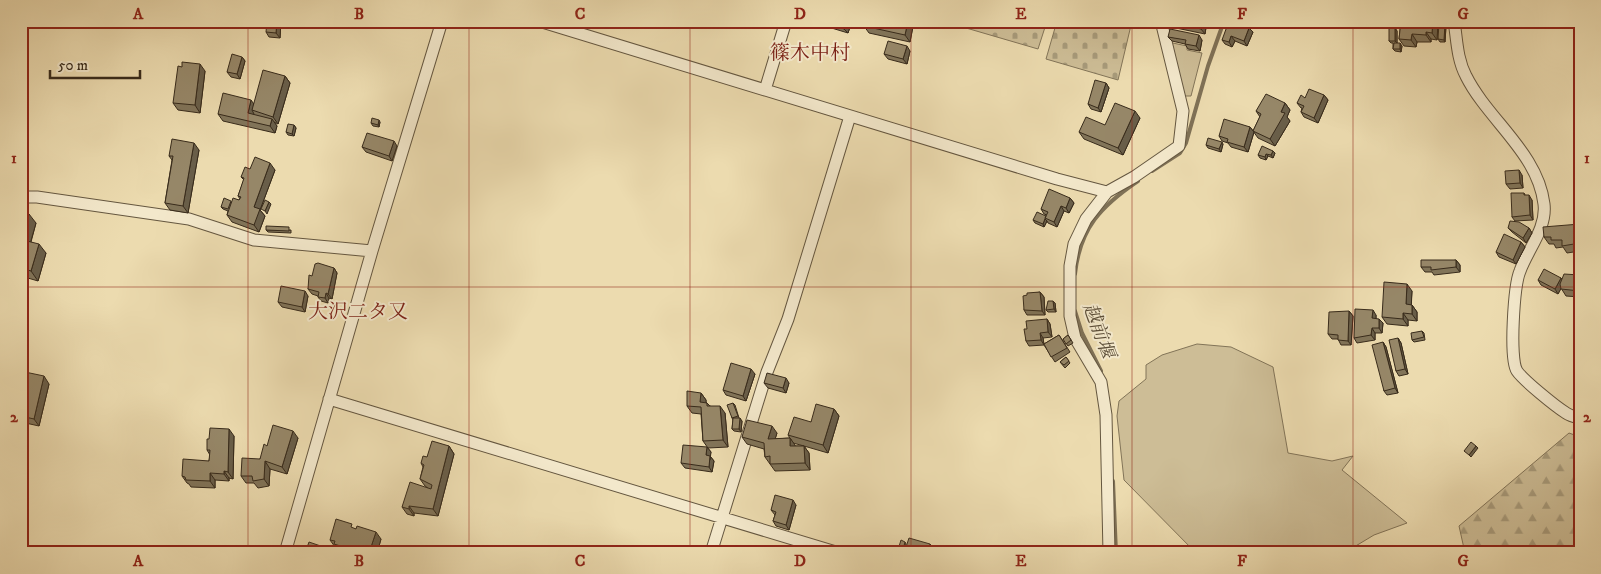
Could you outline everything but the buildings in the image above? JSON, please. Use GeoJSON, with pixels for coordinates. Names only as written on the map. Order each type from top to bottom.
{"type":"FeatureCollection","features":[{"type":"Feature","properties":{"kind":"street"},"geometry":{"type":"LineString","coordinates":[[285,553],[372,251],[442,21]]}},
{"type":"Feature","properties":{"kind":"street"},"geometry":{"type":"LineString","coordinates":[[539,21],[1057,179],[1107,192]]}},
{"type":"Feature","properties":{"kind":"street"},"geometry":{"type":"LineString","coordinates":[[765,90],[786,21]]}},
{"type":"Feature","properties":{"kind":"street"},"geometry":{"type":"LineString","coordinates":[[1109,553],[1106,414],[1101,382],[1076,338],[1070,316],[1070,266],[1074,244],[1086,219],[1107,192],[1134,177],[1178,146],[1182,111],[1161,21]]}},
{"type":"Feature","properties":{"kind":"street"},"geometry":{"type":"LineString","coordinates":[[1454,21],[1459,60],[1465,76],[1476,94],[1526,158],[1541,190],[1544,205],[1541,227],[1516,281],[1512,358],[1517,371],[1567,414],[1580,418]]}},
{"type":"Feature","properties":{"kind":"street"},"geometry":{"type":"LineString","coordinates":[[711,553],[767,372],[788,319],[850,116]]}},
{"type":"Feature","properties":{"kind":"street"},"geometry":{"type":"LineString","coordinates":[[21,196],[189,219],[254,240],[372,251]]}},
{"type":"Feature","properties":{"kind":"street"},"geometry":{"type":"LineString","coordinates":[[329,399],[839,553]]}},
{"type":"Feature","properties":{"kind":"green space"},"geometry":{"type":"Polygon","coordinates":[[[949,21],[1047,21],[1038,49],[949,23],[949,21]]]}},
{"type":"Feature","properties":{"kind":"green space"},"geometry":{"type":"Polygon","coordinates":[[[1057,21],[1132,21],[1118,80],[1046,59],[1057,21]]]}},
{"type":"Feature","properties":{"kind":"green space"},"geometry":{"type":"Polygon","coordinates":[[[1168,42],[1187,46],[1187,50],[1202,53],[1191,96],[1184,96],[1168,42]]]}},
{"type":"Feature","properties":{"kind":"green space"},"geometry":{"type":"Polygon","coordinates":[[[1197,344],[1231,347],[1273,367],[1288,453],[1332,461],[1353,456],[1342,470],[1407,523],[1374,535],[1344,553],[1196,553],[1124,480],[1117,416],[1119,401],[1146,379],[1146,365],[1162,355],[1197,344]]]}},
{"type":"Feature","properties":{"kind":"green space"},"geometry":{"type":"Polygon","coordinates":[[[1569,433],[1580,437],[1580,553],[1465,553],[1459,526],[1569,433]]]}},
{"type":"Feature","properties":{"kind":"waterway","name":"越前堰"},"geometry":{"type":"LineString","coordinates":[[1152,171],[1180,153],[1186,143],[1208,66],[1224,21]]}},
{"type":"Feature","properties":{"kind":"waterway","name":"越前堰"},"geometry":{"type":"LineString","coordinates":[[1075,274],[1082,244],[1094,220],[1113,200],[1138,181]]}},
{"type":"Feature","properties":{"kind":"waterway","name":"越前堰"},"geometry":{"type":"LineString","coordinates":[[1075,311],[1082,333],[1101,371]]}},
{"type":"Feature","properties":{"kind":"waterway","name":"越前堰"},"geometry":{"type":"LineString","coordinates":[[1113,481],[1116,553]]}},
{"type":"Feature","properties":{"kind":"district","name":"篠木中村"},"geometry":{"type":"Point","coordinates":[810,52]}},
{"type":"Feature","properties":{"kind":"district","name":"大沢二タ又"},"geometry":{"type":"Point","coordinates":[358,311]}}]}
